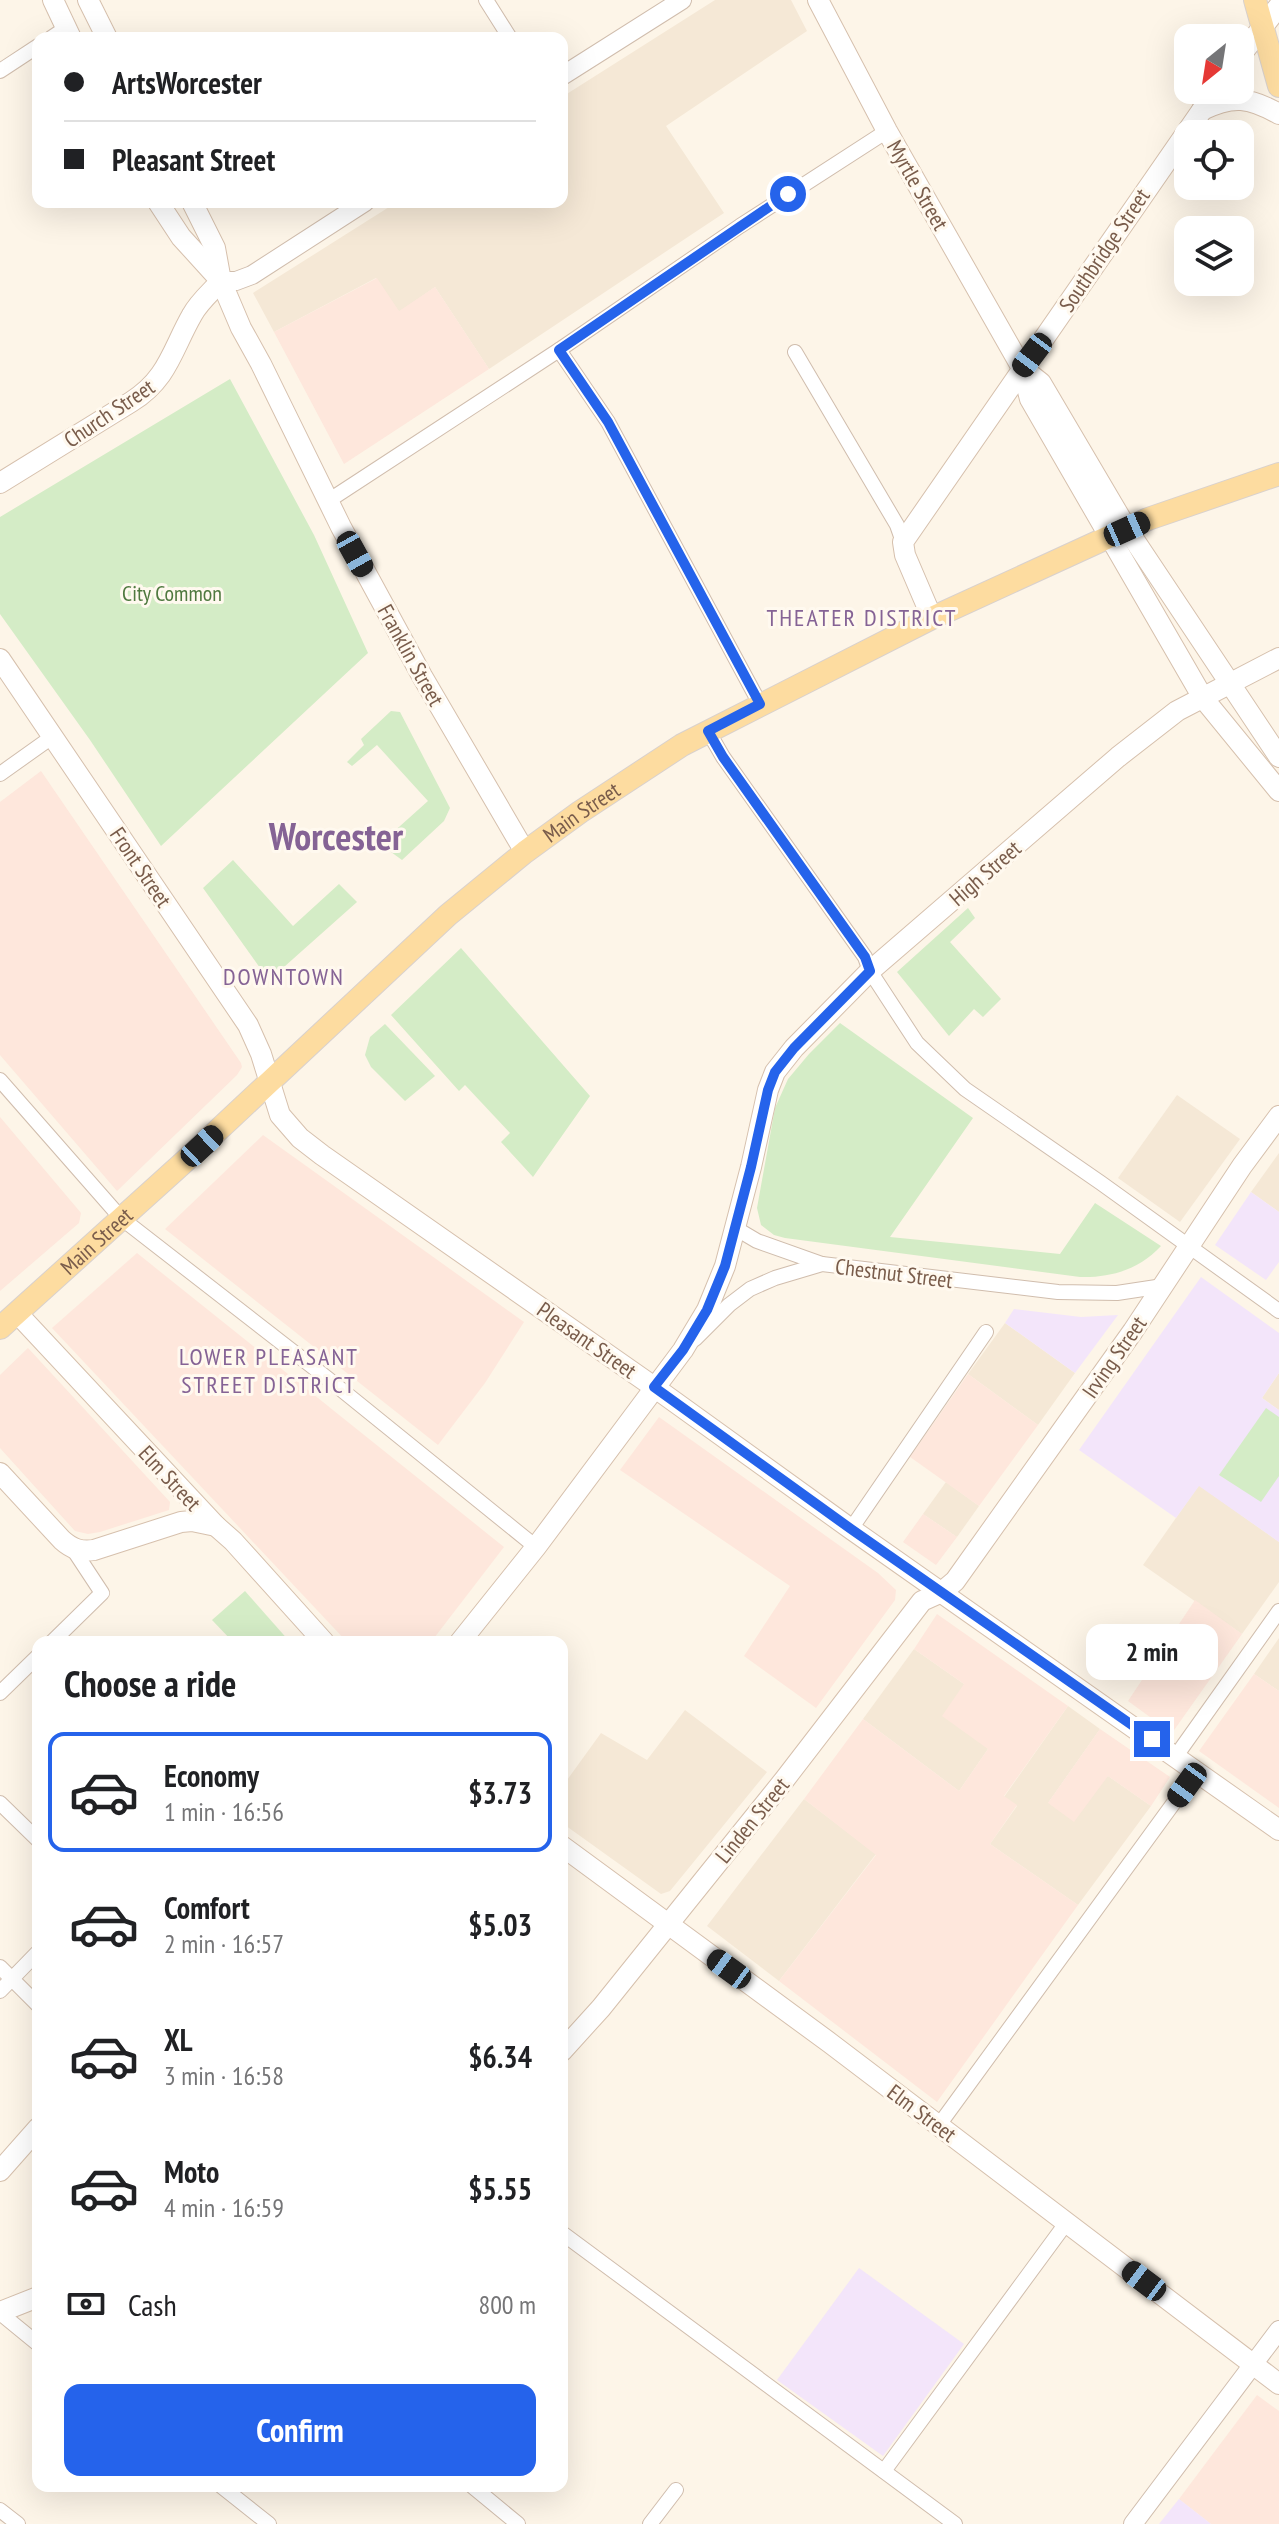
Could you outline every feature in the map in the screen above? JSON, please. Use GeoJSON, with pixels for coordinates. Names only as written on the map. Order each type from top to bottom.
{"type":"FeatureCollection","features":[{"type":"Feature","properties":{"kind":"main road"},"geometry":{"type":"LineString","coordinates":[[53,0],[62,32]]}},
{"type":"Feature","properties":{"kind":"main road"},"geometry":{"type":"LineString","coordinates":[[88,0],[104,32]]}},
{"type":"Feature","properties":{"kind":"main road","name":"Myrtle Street"},"geometry":{"type":"LineString","coordinates":[[818,0],[887,131],[1022,368],[1041,383],[1118,533]]}},
{"type":"Feature","properties":{"kind":"main road"},"geometry":{"type":"LineString","coordinates":[[1255,0],[1279,86]]}},
{"type":"Feature","properties":{"kind":"main road"},"geometry":{"type":"LineString","coordinates":[[1254,36],[1279,6]]}},
{"type":"Feature","properties":{"kind":"main road"},"geometry":{"type":"LineString","coordinates":[[1202,110],[1242,98],[1279,114]]}},
{"type":"Feature","properties":{"kind":"main road","name":"Southbridge Street"},"geometry":{"type":"LineString","coordinates":[[903,542],[1206,104]]}},
{"type":"Feature","properties":{"kind":"main road","name":"Franklin Street"},"geometry":{"type":"LineString","coordinates":[[162,208],[181,237],[221,281]]}},
{"type":"Feature","properties":{"kind":"main road","name":"Franklin Street"},"geometry":{"type":"LineString","coordinates":[[195,208],[215,248],[221,281],[241,328],[328,501],[401,639],[525,852]]}},
{"type":"Feature","properties":{"kind":"main road","name":"Church Street"},"geometry":{"type":"LineString","coordinates":[[0,483],[151,388],[172,358],[192,315],[221,281]]}},
{"type":"Feature","properties":{"kind":"main road","name":"Main Street"},"geometry":{"type":"LineString","coordinates":[[8,1320],[448,915],[580,812],[682,745],[932,618],[1159,514],[1279,474]]}},
{"type":"Feature","properties":{"kind":"main road"},"geometry":{"type":"LineString","coordinates":[[1118,533],[1279,757]]}},
{"type":"Feature","properties":{"kind":"main road"},"geometry":{"type":"LineString","coordinates":[[1118,533],[1203,698],[1279,791]]}},
{"type":"Feature","properties":{"kind":"main road"},"geometry":{"type":"LineString","coordinates":[[903,542],[905,555],[932,618]]}},
{"type":"Feature","properties":{"kind":"main road","name":"High Street"},"geometry":{"type":"LineString","coordinates":[[683,1350],[707,1310],[725,1266],[768,1090],[775,1072],[794,1048],[870,971],[1118,757],[1177,711],[1279,658]]}},
{"type":"Feature","properties":{"kind":"main road","name":"Front Street"},"geometry":{"type":"LineString","coordinates":[[0,659],[248,1025],[270,1082]]}},
{"type":"Feature","properties":{"kind":"main road","name":"Pleasant Street"},"geometry":{"type":"LineString","coordinates":[[270,1082],[280,1115],[310,1146],[1279,1830]]}},
{"type":"Feature","properties":{"kind":"main road","name":"Irving Street"},"geometry":{"type":"LineString","coordinates":[[942,1592],[955,1581],[1279,1116]]}},
{"type":"Feature","properties":{"kind":"main road","name":"Elm Street"},"geometry":{"type":"LineString","coordinates":[[8,1320],[233,1541],[319,1636]]}},
{"type":"Feature","properties":{"kind":"main road","name":"Chestnut Street"},"geometry":{"type":"LineString","coordinates":[[465,1636],[536,1547],[683,1350]]}},
{"type":"Feature","properties":{"kind":"main road"},"geometry":{"type":"LineString","coordinates":[[0,1473],[48,1526],[73,1549],[81,1551],[94,1550],[181,1522],[216,1526]]}},
{"type":"Feature","properties":{"kind":"main road","name":"Linden Street"},"geometry":{"type":"LineString","coordinates":[[568,2044],[601,2008],[785,1779],[922,1601],[942,1592]]}},
{"type":"Feature","properties":{"kind":"main road","name":"Elm Street"},"geometry":{"type":"LineString","coordinates":[[568,1850],[939,2125],[1279,2384]]}},
{"type":"Feature","properties":{"kind":"main road"},"geometry":{"type":"LineString","coordinates":[[0,2171],[32,2140]]}},
{"type":"Feature","properties":{"kind":"main road"},"geometry":{"type":"LineString","coordinates":[[0,2313],[32,2300]]}},
{"type":"Feature","properties":{"kind":"street"},"geometry":{"type":"LineString","coordinates":[[486,0],[506,32]]}},
{"type":"Feature","properties":{"kind":"street"},"geometry":{"type":"LineString","coordinates":[[568,72],[682,0]]}},
{"type":"Feature","properties":{"kind":"street"},"geometry":{"type":"LineString","coordinates":[[0,71],[32,50]]}},
{"type":"Feature","properties":{"kind":"street"},"geometry":{"type":"LineString","coordinates":[[328,501],[887,131]]}},
{"type":"Feature","properties":{"kind":"street"},"geometry":{"type":"LineString","coordinates":[[221,281],[236,281],[252,275],[356,208]]}},
{"type":"Feature","properties":{"kind":"street"},"geometry":{"type":"LineString","coordinates":[[559,350],[608,422],[760,704]]}},
{"type":"Feature","properties":{"kind":"street"},"geometry":{"type":"LineString","coordinates":[[795,352],[897,525],[903,542]]}},
{"type":"Feature","properties":{"kind":"street"},"geometry":{"type":"LineString","coordinates":[[708,731],[731,769],[865,957],[870,971],[917,1043],[965,1089],[1279,1311]]}},
{"type":"Feature","properties":{"kind":"street"},"geometry":{"type":"LineString","coordinates":[[0,774],[52,737]]}},
{"type":"Feature","properties":{"kind":"street"},"geometry":{"type":"LineString","coordinates":[[0,1080],[121,1218],[327,1378],[536,1547]]}},
{"type":"Feature","properties":{"kind":"street"},"geometry":{"type":"LineString","coordinates":[[735,1228],[757,1241],[822,1264]]}},
{"type":"Feature","properties":{"kind":"street","name":"Chestnut Street"},"geometry":{"type":"LineString","coordinates":[[683,1350],[750,1289],[822,1264],[1058,1292],[1117,1293],[1163,1286]]}},
{"type":"Feature","properties":{"kind":"street"},"geometry":{"type":"LineString","coordinates":[[851,1529],[986,1332]]}},
{"type":"Feature","properties":{"kind":"street"},"geometry":{"type":"LineString","coordinates":[[58,1636],[102,1593],[73,1549]]}},
{"type":"Feature","properties":{"kind":"street"},"geometry":{"type":"LineString","coordinates":[[1176,1756],[1279,1611]]}},
{"type":"Feature","properties":{"kind":"street"},"geometry":{"type":"LineString","coordinates":[[0,1693],[32,1662]]}},
{"type":"Feature","properties":{"kind":"street"},"geometry":{"type":"LineString","coordinates":[[939,2125],[1197,1771]]}},
{"type":"Feature","properties":{"kind":"street"},"geometry":{"type":"LineString","coordinates":[[0,1803],[32,1834]]}},
{"type":"Feature","properties":{"kind":"street"},"geometry":{"type":"LineString","coordinates":[[0,1991],[32,1958]]}},
{"type":"Feature","properties":{"kind":"street"},"geometry":{"type":"LineString","coordinates":[[0,1967],[32,1999]]}},
{"type":"Feature","properties":{"kind":"street"},"geometry":{"type":"LineString","coordinates":[[884,2471],[1067,2222]]}},
{"type":"Feature","properties":{"kind":"street"},"geometry":{"type":"LineString","coordinates":[[568,2237],[955,2524]]}},
{"type":"Feature","properties":{"kind":"street"},"geometry":{"type":"LineString","coordinates":[[0,2313],[32,2339]]}},
{"type":"Feature","properties":{"kind":"street"},"geometry":{"type":"LineString","coordinates":[[1133,2524],[1279,2330]]}},
{"type":"Feature","properties":{"kind":"street"},"geometry":{"type":"LineString","coordinates":[[650,2524],[676,2490]]}},
{"type":"Feature","properties":{"kind":"street"},"geometry":{"type":"LineString","coordinates":[[229,2492],[269,2524]]}},
{"type":"Feature","properties":{"kind":"street"},"geometry":{"type":"LineString","coordinates":[[479,2492],[518,2524]]}},
{"type":"Feature","properties":{"kind":"street"},"geometry":{"type":"LineString","coordinates":[[0,2510],[18,2524]]}},
{"type":"Feature","properties":{"kind":"shaded area"},"geometry":{"type":"Polygon","coordinates":[[[715,0],[791,0],[807,31],[666,126],[724,213],[489,369],[435,287],[399,312],[376,278],[274,332],[253,293],[388,208],[568,208],[568,93],[715,0]]]}},
{"type":"Feature","properties":{"kind":"shaded area"},"geometry":{"type":"Polygon","coordinates":[[[377,278],[399,311],[435,287],[489,369],[344,464],[274,332],[377,278]]]}},
{"type":"Feature","properties":{"kind":"shaded area"},"geometry":{"type":"Polygon","coordinates":[[[41,771],[242,1067],[117,1191],[0,1055],[0,802],[41,771]]]}},
{"type":"Feature","properties":{"kind":"shaded area"},"geometry":{"type":"Polygon","coordinates":[[[1177,1095],[1240,1139],[1180,1222],[1118,1178],[1177,1095]]]}},
{"type":"Feature","properties":{"kind":"shaded area"},"geometry":{"type":"Polygon","coordinates":[[[0,1117],[81,1213],[79,1223],[0,1291],[0,1117]]]}},
{"type":"Feature","properties":{"kind":"shaded area"},"geometry":{"type":"Polygon","coordinates":[[[263,1135],[524,1322],[485,1383],[438,1445],[165,1229],[263,1135]]]}},
{"type":"Feature","properties":{"kind":"shaded area"},"geometry":{"type":"Polygon","coordinates":[[[1279,1153],[1279,1212],[1251,1192],[1279,1153]]]}},
{"type":"Feature","properties":{"kind":"shaded area"},"geometry":{"type":"Polygon","coordinates":[[[1251,1192],[1279,1212],[1279,1262],[1266,1280],[1215,1245],[1251,1192]]]}},
{"type":"Feature","properties":{"kind":"shaded area"},"geometry":{"type":"Polygon","coordinates":[[[137,1253],[504,1547],[436,1636],[341,1636],[52,1328],[137,1253]]]}},
{"type":"Feature","properties":{"kind":"shaded area"},"geometry":{"type":"Polygon","coordinates":[[[1201,1277],[1279,1333],[1279,1373],[1262,1398],[1279,1410],[1279,1542],[1199,1486],[1176,1518],[1079,1450],[1201,1277]]]}},
{"type":"Feature","properties":{"kind":"shaded area"},"geometry":{"type":"Polygon","coordinates":[[[1014,1309],[1081,1317],[1118,1315],[1075,1373],[1005,1323],[1014,1309]]]}},
{"type":"Feature","properties":{"kind":"shaded area"},"geometry":{"type":"Polygon","coordinates":[[[1005,1323],[1075,1373],[1038,1425],[968,1374],[1005,1323]]]}},
{"type":"Feature","properties":{"kind":"shaded area"},"geometry":{"type":"Polygon","coordinates":[[[28,1348],[170,1502],[169,1510],[100,1532],[88,1534],[75,1531],[0,1448],[0,1375],[28,1348]]]}},
{"type":"Feature","properties":{"kind":"shaded area"},"geometry":{"type":"Polygon","coordinates":[[[1279,1373],[1279,1410],[1262,1398],[1279,1373]]]}},
{"type":"Feature","properties":{"kind":"shaded area"},"geometry":{"type":"Polygon","coordinates":[[[968,1374],[1038,1425],[979,1506],[910,1457],[968,1374]]]}},
{"type":"Feature","properties":{"kind":"shaded area"},"geometry":{"type":"Polygon","coordinates":[[[659,1417],[878,1573],[896,1590],[895,1600],[816,1708],[744,1656],[790,1586],[620,1470],[659,1417]]]}},
{"type":"Feature","properties":{"kind":"shaded area"},"geometry":{"type":"Polygon","coordinates":[[[946,1482],[979,1506],[957,1537],[923,1514],[946,1482]]]}},
{"type":"Feature","properties":{"kind":"shaded area"},"geometry":{"type":"Polygon","coordinates":[[[1199,1485],[1279,1542],[1279,1582],[1242,1634],[1143,1565],[1199,1485]]]}},
{"type":"Feature","properties":{"kind":"shaded area"},"geometry":{"type":"Polygon","coordinates":[[[923,1514],[957,1537],[936,1565],[903,1542],[923,1514]]]}},
{"type":"Feature","properties":{"kind":"shaded area"},"geometry":{"type":"Polygon","coordinates":[[[1195,1600],[1242,1634],[1172,1733],[1128,1701],[1195,1600]]]}},
{"type":"Feature","properties":{"kind":"shaded area"},"geometry":{"type":"Polygon","coordinates":[[[937,1614],[1068,1706],[1004,1796],[1017,1805],[990,1844],[1078,1905],[937,2102],[779,1981],[876,1855],[804,1799],[863,1719],[959,1791],[988,1749],[942,1716],[964,1684],[914,1649],[937,1614]]]}},
{"type":"Feature","properties":{"kind":"shaded area"},"geometry":{"type":"Polygon","coordinates":[[[1279,1638],[1279,1691],[1254,1674],[1279,1638]]]}},
{"type":"Feature","properties":{"kind":"shaded area"},"geometry":{"type":"Polygon","coordinates":[[[914,1649],[964,1684],[988,1749],[959,1791],[863,1719],[914,1649]]]}},
{"type":"Feature","properties":{"kind":"shaded area"},"geometry":{"type":"Polygon","coordinates":[[[1254,1674],[1279,1691],[1279,1808],[1199,1751],[1254,1674]]]}},
{"type":"Feature","properties":{"kind":"shaded area"},"geometry":{"type":"Polygon","coordinates":[[[1068,1706],[1100,1729],[1048,1803],[1108,1776],[1151,1806],[1078,1905],[990,1844],[1017,1806],[1004,1797],[1068,1706]]]}},
{"type":"Feature","properties":{"kind":"shaded area"},"geometry":{"type":"Polygon","coordinates":[[[685,1710],[767,1772],[670,1891],[661,1894],[568,1827],[568,1779],[601,1733],[647,1760],[685,1710]]]}},
{"type":"Feature","properties":{"kind":"shaded area"},"geometry":{"type":"Polygon","coordinates":[[[1100,1729],[1170,1777],[1151,1806],[1108,1776],[1074,1822],[1048,1803],[1100,1729]]]}},
{"type":"Feature","properties":{"kind":"shaded area"},"geometry":{"type":"Polygon","coordinates":[[[804,1799],[876,1854],[779,1981],[707,1926],[804,1799]]]}},
{"type":"Feature","properties":{"kind":"shaded area"},"geometry":{"type":"Polygon","coordinates":[[[859,2268],[964,2344],[883,2456],[777,2380],[859,2268]]]}},
{"type":"Feature","properties":{"kind":"shaded area"},"geometry":{"type":"Polygon","coordinates":[[[1257,2395],[1279,2411],[1279,2524],[1211,2524],[1179,2499],[1257,2395]]]}},
{"type":"Feature","properties":{"kind":"shaded area"},"geometry":{"type":"Polygon","coordinates":[[[1179,2499],[1211,2524],[1159,2524],[1179,2499]]]}},
{"type":"Feature","properties":{"kind":"green space","name":"City Common"},"geometry":{"type":"Polygon","coordinates":[[[230,379],[314,535],[368,653],[161,846],[0,614],[0,517],[230,379]]]}},
{"type":"Feature","properties":{"kind":"green space"},"geometry":{"type":"Polygon","coordinates":[[[391,711],[400,712],[450,808],[444,821],[402,860],[380,844],[428,801],[377,745],[352,766],[347,762],[364,745],[361,739],[391,711]]]}},
{"type":"Feature","properties":{"kind":"green space"},"geometry":{"type":"Polygon","coordinates":[[[233,860],[293,926],[339,884],[357,902],[275,975],[265,975],[203,888],[233,860]]]}},
{"type":"Feature","properties":{"kind":"green space"},"geometry":{"type":"Polygon","coordinates":[[[968,908],[975,918],[950,942],[1001,999],[983,1017],[974,1009],[949,1036],[897,972],[968,908]]]}},
{"type":"Feature","properties":{"kind":"green space"},"geometry":{"type":"Polygon","coordinates":[[[461,948],[590,1096],[533,1177],[501,1142],[510,1133],[465,1085],[459,1091],[391,1015],[461,948]]]}},
{"type":"Feature","properties":{"kind":"green space"},"geometry":{"type":"Polygon","coordinates":[[[840,1023],[973,1118],[890,1237],[1060,1254],[1095,1203],[1161,1246],[1144,1261],[1124,1270],[1103,1276],[1080,1277],[774,1235],[761,1225],[757,1208],[775,1108],[788,1079],[840,1023]]]}},
{"type":"Feature","properties":{"kind":"green space"},"geometry":{"type":"Polygon","coordinates":[[[385,1024],[435,1076],[405,1101],[371,1067],[365,1055],[370,1037],[385,1024]]]}},
{"type":"Feature","properties":{"kind":"green space"},"geometry":{"type":"Polygon","coordinates":[[[1266,1408],[1279,1417],[1279,1476],[1261,1502],[1219,1475],[1266,1408]]]}},
{"type":"Feature","properties":{"kind":"green space"},"geometry":{"type":"Polygon","coordinates":[[[245,1591],[285,1636],[227,1636],[212,1620],[245,1591]]]}},
{"type":"Feature","properties":{"kind":"district","name":"THEATER DISTRICT"},"geometry":{"type":"Point","coordinates":[862,617]}},
{"type":"Feature","properties":{"kind":"district","name":"Worcester"},"geometry":{"type":"Point","coordinates":[336,835]}},
{"type":"Feature","properties":{"kind":"district","name":"DOWNTOWN"},"geometry":{"type":"Point","coordinates":[284,976]}},
{"type":"Feature","properties":{"kind":"district","name":"LOWER PLEASANT STREET DISTRICT"},"geometry":{"type":"Point","coordinates":[269,1370]}},
{"type":"Feature","properties":{"kind":"route"},"geometry":{"type":"LineString","coordinates":[[788,194],[559,350],[608,422],[760,704],[708,731],[723,757],[865,957],[870,971],[794,1048],[775,1072],[725,1266],[707,1310],[683,1350],[654,1387],[1152,1739]]}}]}
